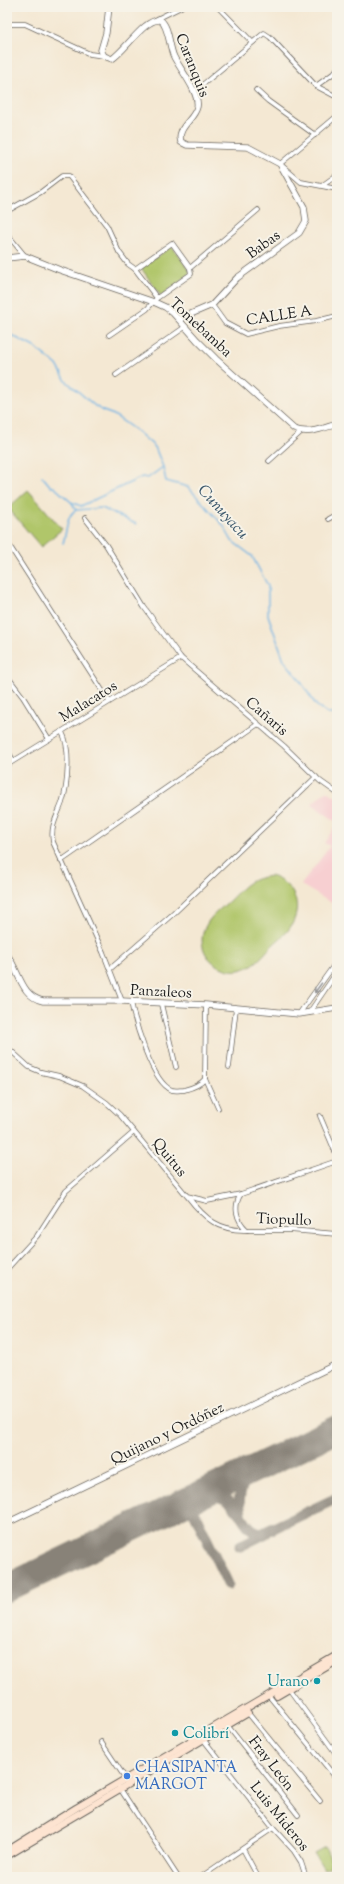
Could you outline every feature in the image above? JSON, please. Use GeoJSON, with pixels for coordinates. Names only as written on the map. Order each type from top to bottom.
{"type":"FeatureCollection","features":[{"type":"Feature","properties":{"kind":"main road"},"geometry":{"type":"LineString","coordinates":[[7,1851],[270,1697],[337,1656]]}},
{"type":"Feature","properties":{"kind":"main road"},"geometry":{"type":"LineString","coordinates":[[7,1856],[119,1786],[126,1779],[202,1737],[227,1725],[248,1713],[270,1697],[290,1689],[337,1661]]}},
{"type":"Feature","properties":{"kind":"street"},"geometry":{"type":"LineString","coordinates":[[104,56],[101,50],[106,33],[109,7]]}},
{"type":"Feature","properties":{"kind":"street"},"geometry":{"type":"LineString","coordinates":[[7,24],[25,24],[90,54],[112,59],[119,55],[145,26],[180,7]]}},
{"type":"Feature","properties":{"kind":"street"},"geometry":{"type":"LineString","coordinates":[[218,7],[252,42]]}},
{"type":"Feature","properties":{"kind":"street","name":"Caranquis"},"geometry":{"type":"LineString","coordinates":[[157,19],[163,22],[165,26],[171,49],[194,92],[197,107],[181,132],[179,137],[181,142],[187,145],[210,147],[248,147],[280,164],[301,182],[323,185],[337,189]]}},
{"type":"Feature","properties":{"kind":"street"},"geometry":{"type":"LineString","coordinates":[[194,92],[263,33],[270,37],[316,86],[337,97]]}},
{"type":"Feature","properties":{"kind":"street"},"geometry":{"type":"LineString","coordinates":[[316,86],[334,73],[337,69]]}},
{"type":"Feature","properties":{"kind":"street"},"geometry":{"type":"LineString","coordinates":[[256,90],[268,101],[315,135]]}},
{"type":"Feature","properties":{"kind":"street"},"geometry":{"type":"LineString","coordinates":[[280,164],[337,116]]}},
{"type":"Feature","properties":{"kind":"street","name":"Babas"},"geometry":{"type":"LineString","coordinates":[[179,319],[212,305],[237,278],[299,233],[303,228],[306,221],[304,207],[280,164]]}},
{"type":"Feature","properties":{"kind":"street"},"geometry":{"type":"LineString","coordinates":[[7,211],[41,192],[62,176],[69,176],[107,226],[119,252],[134,269],[155,300]]}},
{"type":"Feature","properties":{"kind":"street"},"geometry":{"type":"LineString","coordinates":[[323,185],[337,176]]}},
{"type":"Feature","properties":{"kind":"street"},"geometry":{"type":"LineString","coordinates":[[190,268],[258,210]]}},
{"type":"Feature","properties":{"kind":"street"},"geometry":{"type":"LineString","coordinates":[[7,234],[25,256]]}},
{"type":"Feature","properties":{"kind":"street"},"geometry":{"type":"LineString","coordinates":[[109,335],[147,309],[155,300],[189,276],[191,272],[190,268],[172,243],[134,269]]}},
{"type":"Feature","properties":{"kind":"street","name":"Tomebamba"},"geometry":{"type":"LineString","coordinates":[[7,258],[25,256],[60,270],[155,300],[179,319],[216,359],[294,429],[302,432]]}},
{"type":"Feature","properties":{"kind":"street","name":"CALLE A"},"geometry":{"type":"LineString","coordinates":[[212,305],[225,323],[246,334],[279,326],[316,322],[337,316]]}},
{"type":"Feature","properties":{"kind":"street"},"geometry":{"type":"LineString","coordinates":[[116,374],[185,326]]}},
{"type":"Feature","properties":{"kind":"street"},"geometry":{"type":"LineString","coordinates":[[269,461],[302,432],[337,424]]}},
{"type":"Feature","properties":{"kind":"street"},"geometry":{"type":"LineString","coordinates":[[328,519],[337,514]]}},
{"type":"Feature","properties":{"kind":"street","name":"Cañaris"},"geometry":{"type":"LineString","coordinates":[[85,518],[106,545],[144,606],[181,658],[258,724],[316,777],[337,793]]}},
{"type":"Feature","properties":{"kind":"street"},"geometry":{"type":"LineString","coordinates":[[7,542],[109,701]]}},
{"type":"Feature","properties":{"kind":"street","name":"Malacatos"},"geometry":{"type":"LineString","coordinates":[[7,765],[181,658]]}},
{"type":"Feature","properties":{"kind":"street"},"geometry":{"type":"LineString","coordinates":[[7,676],[23,697],[48,739]]}},
{"type":"Feature","properties":{"kind":"street"},"geometry":{"type":"LineString","coordinates":[[61,861],[258,724]]}},
{"type":"Feature","properties":{"kind":"street"},"geometry":{"type":"LineString","coordinates":[[62,732],[66,750],[66,779],[62,802],[52,824],[51,831],[54,845],[110,969],[122,1001]]}},
{"type":"Feature","properties":{"kind":"street"},"geometry":{"type":"LineString","coordinates":[[7,750],[13,760]]}},
{"type":"Feature","properties":{"kind":"street"},"geometry":{"type":"LineString","coordinates":[[110,969],[174,913],[316,777]]}},
{"type":"Feature","properties":{"kind":"street","name":"Panzaleos"},"geometry":{"type":"LineString","coordinates":[[7,955],[28,993],[34,998],[43,1001],[122,1001],[206,1005],[299,1014],[337,1008]]}},
{"type":"Feature","properties":{"kind":"street"},"geometry":{"type":"LineString","coordinates":[[299,1014],[337,961]]}},
{"type":"Feature","properties":{"kind":"street"},"geometry":{"type":"LineString","coordinates":[[309,1013],[337,972],[331,970]]}},
{"type":"Feature","properties":{"kind":"street"},"geometry":{"type":"LineString","coordinates":[[131,1002],[140,1039],[152,1066],[167,1087],[172,1090],[190,1089],[202,1082],[205,1078]]}},
{"type":"Feature","properties":{"kind":"street"},"geometry":{"type":"LineString","coordinates":[[161,1004],[176,1067]]}},
{"type":"Feature","properties":{"kind":"street"},"geometry":{"type":"LineString","coordinates":[[206,1005],[205,1078],[218,1108]]}},
{"type":"Feature","properties":{"kind":"street"},"geometry":{"type":"LineString","coordinates":[[229,1067],[236,1008]]}},
{"type":"Feature","properties":{"kind":"street","name":"Quitus"},"geometry":{"type":"LineString","coordinates":[[7,1047],[29,1067],[41,1072],[59,1076],[82,1086],[99,1097],[120,1115],[187,1196],[207,1201],[241,1194],[337,1161]]}},
{"type":"Feature","properties":{"kind":"street"},"geometry":{"type":"LineString","coordinates":[[320,1116],[337,1156]]}},
{"type":"Feature","properties":{"kind":"street"},"geometry":{"type":"LineString","coordinates":[[7,1269],[37,1236],[66,1192],[134,1132]]}},
{"type":"Feature","properties":{"kind":"street","name":"Tiopullo"},"geometry":{"type":"LineString","coordinates":[[241,1194],[237,1201],[236,1208],[239,1220],[247,1230],[290,1230],[337,1234]]}},
{"type":"Feature","properties":{"kind":"street"},"geometry":{"type":"LineString","coordinates":[[187,1196],[218,1226],[231,1230],[247,1230]]}},
{"type":"Feature","properties":{"kind":"street","name":"Quijano y Ordóñez"},"geometry":{"type":"LineString","coordinates":[[7,1523],[337,1364]]}},
{"type":"Feature","properties":{"kind":"street"},"geometry":{"type":"LineString","coordinates":[[290,1689],[337,1755]]}},
{"type":"Feature","properties":{"kind":"street"},"geometry":{"type":"LineString","coordinates":[[270,1697],[337,1779]]}},
{"type":"Feature","properties":{"kind":"street"},"geometry":{"type":"LineString","coordinates":[[248,1713],[320,1801]]}},
{"type":"Feature","properties":{"kind":"street","name":"Fray León"},"geometry":{"type":"LineString","coordinates":[[227,1725],[298,1815]]}},
{"type":"Feature","properties":{"kind":"street","name":"Luis Mideros"},"geometry":{"type":"LineString","coordinates":[[202,1737],[301,1862],[306,1877]]}},
{"type":"Feature","properties":{"kind":"street"},"geometry":{"type":"LineString","coordinates":[[101,1742],[126,1779]]}},
{"type":"Feature","properties":{"kind":"street"},"geometry":{"type":"LineString","coordinates":[[119,1786],[178,1877]]}},
{"type":"Feature","properties":{"kind":"street"},"geometry":{"type":"LineString","coordinates":[[201,1877],[273,1828]]}},
{"type":"Feature","properties":{"kind":"street"},"geometry":{"type":"LineString","coordinates":[[242,1849],[258,1877]]}},
{"type":"Feature","properties":{"kind":"shaded area"},"geometry":{"type":"Polygon","coordinates":[[[326,791],[337,797],[337,822],[311,804],[326,791]]]}},
{"type":"Feature","properties":{"kind":"shaded area"},"geometry":{"type":"Polygon","coordinates":[[[337,824],[337,906],[301,885],[330,846],[324,843],[337,824]]]}},
{"type":"Feature","properties":{"kind":"green space"},"geometry":{"type":"Polygon","coordinates":[[[172,246],[191,273],[161,296],[141,268],[172,246]]]}},
{"type":"Feature","properties":{"kind":"green space"},"geometry":{"type":"Polygon","coordinates":[[[28,490],[62,529],[41,547],[8,508],[28,490]]]}},
{"type":"Feature","properties":{"kind":"green space"},"geometry":{"type":"Polygon","coordinates":[[[271,876],[285,884],[294,896],[296,903],[295,918],[289,929],[258,961],[247,968],[233,970],[226,969],[216,964],[206,955],[202,942],[204,929],[208,922],[215,913],[247,884],[263,877],[271,876]]]}},
{"type":"Feature","properties":{"kind":"green space"},"geometry":{"type":"Polygon","coordinates":[[[325,1847],[332,1862],[330,1863],[331,1866],[324,1869],[314,1853],[325,1847]]]}},
{"type":"Feature","properties":{"kind":"waterway","name":"Cunuyacu"},"geometry":{"type":"LineString","coordinates":[[7,333],[34,347],[57,365],[66,381],[95,406],[114,415],[138,432],[155,447],[163,467],[166,481],[188,487],[223,525],[232,541],[252,556],[268,586],[268,615],[284,660],[299,679],[316,705],[328,714],[337,714]]}},
{"type":"Feature","properties":{"kind":"waterway"},"geometry":{"type":"LineString","coordinates":[[42,476],[51,487],[54,487],[71,502],[81,506],[142,477],[148,478],[163,467]]}},
{"type":"Feature","properties":{"kind":"waterway"},"geometry":{"type":"LineString","coordinates":[[63,543],[70,516],[76,510],[72,503]]}},
{"type":"Feature","properties":{"kind":"waterway"},"geometry":{"type":"LineString","coordinates":[[76,510],[102,508],[136,524]]}},
{"type":"Feature","properties":{"kind":"taxiway"},"geometry":{"type":"LineString","coordinates":[[241,1513],[239,1499],[242,1486],[250,1474],[261,1466]]}},
{"type":"Feature","properties":{"kind":"taxiway"},"geometry":{"type":"LineString","coordinates":[[202,1495],[194,1506],[194,1512],[228,1584]]}},
{"type":"Feature","properties":{"kind":"taxiway"},"geometry":{"type":"LineString","coordinates":[[193,1498],[211,1496],[223,1498],[232,1504],[254,1531],[263,1533],[337,1498]]}},
{"type":"Feature","properties":{"kind":"taxiway"},"geometry":{"type":"LineString","coordinates":[[171,1509],[183,1507],[194,1512]]}},
{"type":"Feature","properties":{"kind":"taxiway"},"geometry":{"type":"LineString","coordinates":[[240,1546],[266,1533]]}},
{"type":"Feature","properties":{"kind":"runway"},"geometry":{"type":"LineString","coordinates":[[7,1588],[337,1429]]}},
{"type":"Feature","properties":{"kind":"place","name":"Urano"},"geometry":{"type":"Point","coordinates":[317,1681]}},
{"type":"Feature","properties":{"kind":"place","name":"Colibrí"},"geometry":{"type":"Point","coordinates":[175,1733]}},
{"type":"Feature","properties":{"kind":"place","name":"CHASIPANTA MARGOT"},"geometry":{"type":"Point","coordinates":[127,1776]}}]}
